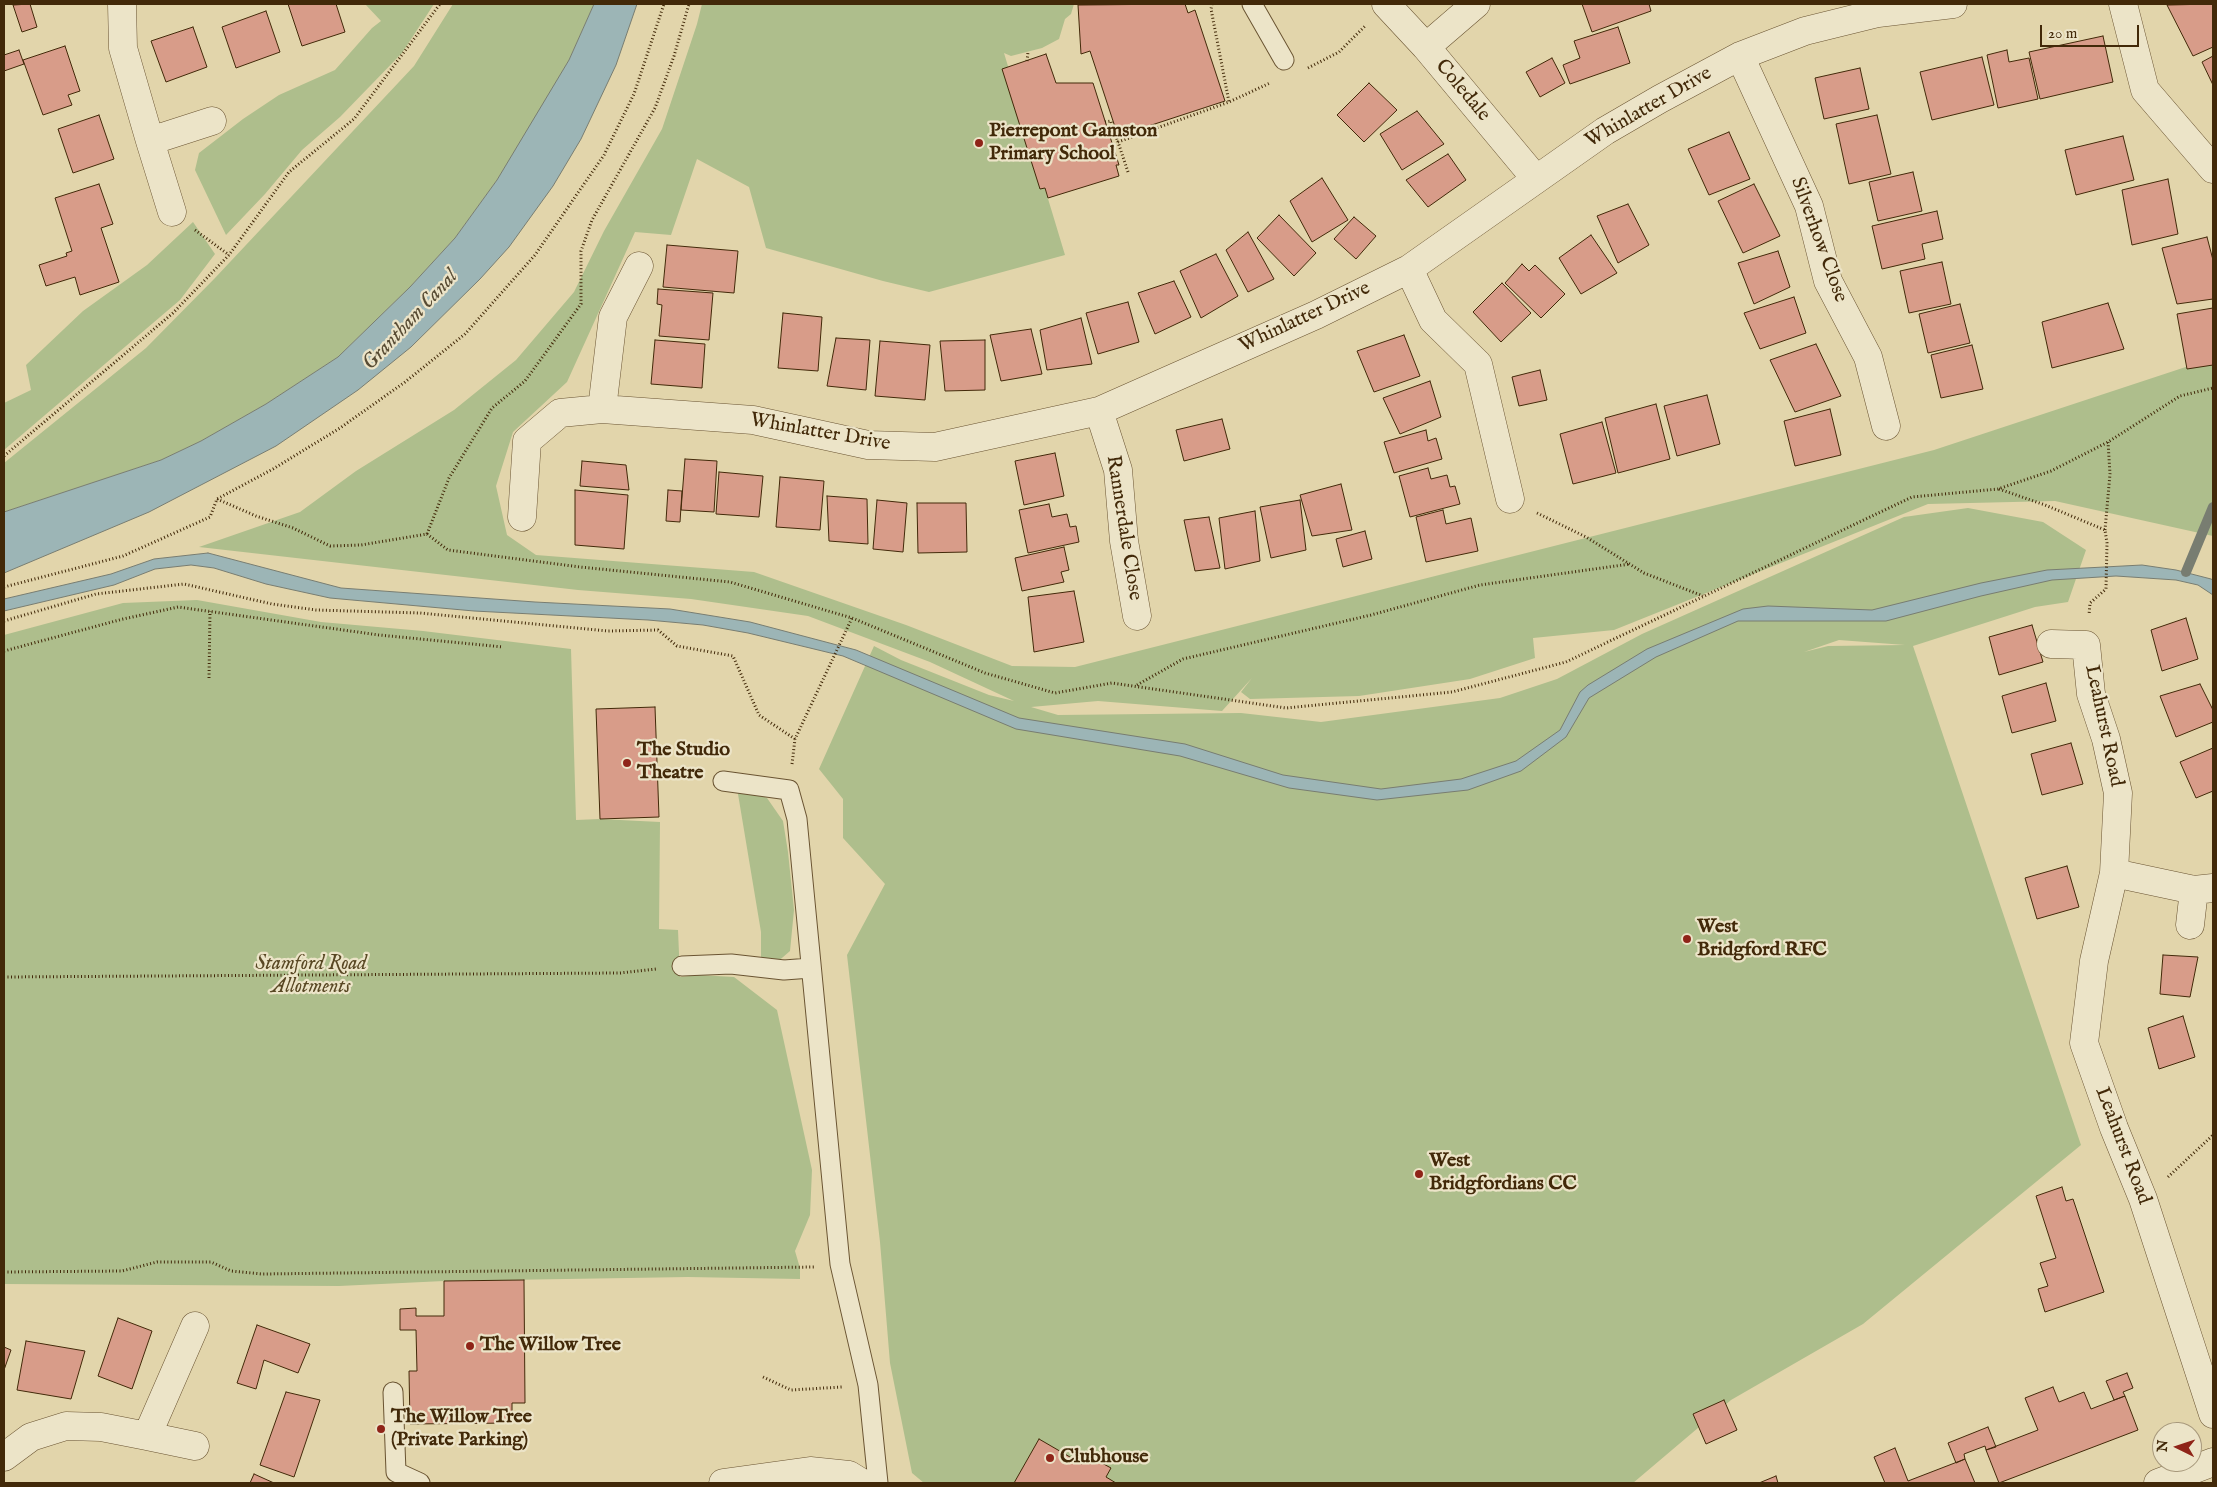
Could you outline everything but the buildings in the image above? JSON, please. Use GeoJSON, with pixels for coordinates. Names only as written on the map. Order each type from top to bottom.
{"type":"FeatureCollection","features":[{"type":"Feature","properties":{"kind":"street"},"geometry":{"type":"LineString","coordinates":[[122,4],[123,48],[172,212]]}},
{"type":"Feature","properties":{"kind":"street","name":"Coledale"},"geometry":{"type":"LineString","coordinates":[[1387,4],[1426,47],[1536,179]]}},
{"type":"Feature","properties":{"kind":"street"},"geometry":{"type":"LineString","coordinates":[[1426,47],[1476,4]]}},
{"type":"Feature","properties":{"kind":"street","name":"Whinlatter Drive"},"geometry":{"type":"LineString","coordinates":[[522,517],[527,441],[560,413],[602,409],[753,420],[868,445],[935,448],[1099,412],[1316,315],[1409,269],[1605,131],[1740,56],[1805,31],[1877,8],[1953,4]]}},
{"type":"Feature","properties":{"kind":"street"},"geometry":{"type":"LineString","coordinates":[[2124,4],[2145,90],[2213,169]]}},
{"type":"Feature","properties":{"kind":"street","name":"Silverhow Close"},"geometry":{"type":"LineString","coordinates":[[1740,56],[1808,206],[1828,281],[1868,357],[1886,426]]}},
{"type":"Feature","properties":{"kind":"street"},"geometry":{"type":"LineString","coordinates":[[150,141],[212,121]]}},
{"type":"Feature","properties":{"kind":"street"},"geometry":{"type":"LineString","coordinates":[[602,409],[613,317],[640,266]]}},
{"type":"Feature","properties":{"kind":"street"},"geometry":{"type":"LineString","coordinates":[[1409,269],[1433,320],[1478,364],[1510,500]]}},
{"type":"Feature","properties":{"kind":"street","name":"Rannerdale Close"},"geometry":{"type":"LineString","coordinates":[[1099,412],[1118,470],[1124,541],[1137,616]]}},
{"type":"Feature","properties":{"kind":"street","name":"Leahurst Road"},"geometry":{"type":"LineString","coordinates":[[2051,644],[2086,645],[2091,694],[2106,739],[2118,793],[2114,873],[2094,961],[2084,1043],[2114,1128],[2143,1198],[2213,1414]]}},
{"type":"Feature","properties":{"kind":"street"},"geometry":{"type":"LineString","coordinates":[[2114,873],[2204,889],[2190,925]]}},
{"type":"Feature","properties":{"kind":"street"},"geometry":{"type":"LineString","coordinates":[[147,1436],[195,1326]]}},
{"type":"Feature","properties":{"kind":"street"},"geometry":{"type":"LineString","coordinates":[[4,1458],[30,1436],[66,1426],[101,1427],[195,1446]]}},
{"type":"Feature","properties":{"kind":"street"},"geometry":{"type":"LineString","coordinates":[[2158,1483],[2213,1462]]}},
{"type":"Feature","properties":{"kind":"street"},"geometry":{"type":"LineString","coordinates":[[723,1483],[810,1471],[849,1475],[862,1483]]}},
{"type":"Feature","properties":{"kind":"lane"},"geometry":{"type":"LineString","coordinates":[[1252,4],[1284,60]]}},
{"type":"Feature","properties":{"kind":"lane"},"geometry":{"type":"LineString","coordinates":[[724,781],[789,790],[797,819],[840,1264],[868,1385],[878,1483]]}},
{"type":"Feature","properties":{"kind":"lane"},"geometry":{"type":"LineString","coordinates":[[682,966],[731,964],[784,970],[811,968]]}},
{"type":"Feature","properties":{"kind":"lane"},"geometry":{"type":"LineString","coordinates":[[393,1392],[396,1472],[420,1483]]}},
{"type":"Feature","properties":{"kind":"path"},"geometry":{"type":"LineString","coordinates":[[4,456],[173,313],[229,255],[289,172],[354,119],[440,4]]}},
{"type":"Feature","properties":{"kind":"path"},"geometry":{"type":"LineString","coordinates":[[4,587],[122,556],[210,518],[217,498],[273,469],[340,428],[405,382],[466,334],[535,255],[604,155],[634,94],[664,4]]}},
{"type":"Feature","properties":{"kind":"path"},"geometry":{"type":"LineString","coordinates":[[427,534],[449,478],[492,408],[525,381],[582,304],[581,251],[592,220],[655,108],[674,56],[689,4]]}},
{"type":"Feature","properties":{"kind":"path"},"geometry":{"type":"LineString","coordinates":[[1212,4],[1211,9],[1229,102]]}},
{"type":"Feature","properties":{"kind":"path"},"geometry":{"type":"LineString","coordinates":[[1301,71],[1339,52],[1387,4]]}},
{"type":"Feature","properties":{"kind":"path"},"geometry":{"type":"LineString","coordinates":[[1027,61],[1028,52]]}},
{"type":"Feature","properties":{"kind":"path"},"geometry":{"type":"LineString","coordinates":[[1118,142],[1229,102],[1278,80]]}},
{"type":"Feature","properties":{"kind":"path"},"geometry":{"type":"LineString","coordinates":[[1105,122],[1111,121],[1128,172]]}},
{"type":"Feature","properties":{"kind":"path"},"geometry":{"type":"LineString","coordinates":[[172,212],[229,255]]}},
{"type":"Feature","properties":{"kind":"path"},"geometry":{"type":"LineString","coordinates":[[217,498],[256,516],[293,528],[330,546],[361,545],[427,534],[448,550],[580,567],[730,582],[852,618],[985,673],[1055,693],[1112,682],[1286,708],[1452,692],[1566,662],[1912,497],[1998,489],[2050,471],[2108,442],[2180,396],[2213,388]]}},
{"type":"Feature","properties":{"kind":"path"},"geometry":{"type":"LineString","coordinates":[[2106,588],[2108,543],[2104,530],[2110,474],[2108,442]]}},
{"type":"Feature","properties":{"kind":"path"},"geometry":{"type":"LineString","coordinates":[[1998,489],[2045,505],[2104,530]]}},
{"type":"Feature","properties":{"kind":"path"},"geometry":{"type":"LineString","coordinates":[[1510,500],[1586,537],[1644,573],[1704,596]]}},
{"type":"Feature","properties":{"kind":"path"},"geometry":{"type":"LineString","coordinates":[[1136,686],[1183,659],[1371,615],[1480,585],[1630,564]]}},
{"type":"Feature","properties":{"kind":"path"},"geometry":{"type":"LineString","coordinates":[[4,621],[96,594],[184,584],[272,604],[316,610],[420,613],[608,631],[658,630],[676,646],[733,656],[759,715],[795,739]]}},
{"type":"Feature","properties":{"kind":"path"},"geometry":{"type":"LineString","coordinates":[[4,650],[123,619],[178,607],[379,635],[503,647]]}},
{"type":"Feature","properties":{"kind":"path"},"geometry":{"type":"LineString","coordinates":[[208,678],[210,612]]}},
{"type":"Feature","properties":{"kind":"path"},"geometry":{"type":"LineString","coordinates":[[789,790],[795,739],[852,618]]}},
{"type":"Feature","properties":{"kind":"path"},"geometry":{"type":"LineString","coordinates":[[4,977],[620,973],[682,966]]}},
{"type":"Feature","properties":{"kind":"path"},"geometry":{"type":"LineString","coordinates":[[2143,1198],[2213,1135]]}},
{"type":"Feature","properties":{"kind":"path"},"geometry":{"type":"LineString","coordinates":[[4,1272],[122,1272],[157,1262],[211,1262],[231,1271],[262,1274],[573,1271],[789,1266],[800,1268]]}},
{"type":"Feature","properties":{"kind":"path"},"geometry":{"type":"LineString","coordinates":[[763,1377],[791,1390],[868,1385]]}},
{"type":"Feature","properties":{"kind":"green space"},"geometry":{"type":"Polygon","coordinates":[[[365,4],[434,4],[402,53],[340,117],[302,150],[265,194],[226,235],[195,170],[199,153],[243,119],[279,95],[335,70],[372,28],[381,21],[365,4]]]}},
{"type":"Feature","properties":{"kind":"green space"},"geometry":{"type":"Polygon","coordinates":[[[453,4],[594,4],[569,60],[541,109],[497,180],[455,238],[410,287],[338,357],[266,404],[201,441],[161,460],[4,512],[4,463],[146,348],[215,278],[414,66],[453,4]]]}},
{"type":"Feature","properties":{"kind":"green space"},"geometry":{"type":"Polygon","coordinates":[[[702,4],[1074,4],[1071,14],[1065,19],[1059,39],[1042,48],[1011,56],[1004,53],[1065,255],[929,292],[883,281],[766,248],[749,187],[697,159],[671,235],[635,232],[567,382],[513,432],[496,486],[507,535],[536,555],[754,572],[906,625],[1012,666],[1075,667],[1934,450],[2213,358],[2213,536],[2055,501],[1928,504],[1614,630],[1533,638],[1535,658],[1470,679],[1359,696],[1250,699],[1241,692],[1252,678],[1222,711],[1098,701],[1031,707],[1058,715],[1241,713],[1321,722],[1500,698],[1557,679],[1642,634],[1904,517],[1968,508],[2043,522],[2086,550],[2068,602],[2035,607],[1913,646],[2081,1145],[1863,1324],[1731,1400],[1633,1483],[924,1483],[912,1473],[890,1363],[880,1242],[847,955],[885,884],[843,838],[843,799],[819,769],[874,646],[901,660],[989,695],[1014,701],[930,662],[808,616],[691,599],[578,590],[199,547],[300,512],[356,471],[454,410],[516,360],[574,292],[604,231],[662,129],[702,4]],[[1839,640],[1804,652],[1828,646],[1905,645],[1839,640]]]}},
{"type":"Feature","properties":{"kind":"green space"},"geometry":{"type":"Polygon","coordinates":[[[193,222],[215,254],[180,300],[4,450],[4,403],[31,390],[26,365],[83,311],[147,265],[193,222]]]}},
{"type":"Feature","properties":{"kind":"green space","name":"Stamford Road Allotments"},"geometry":{"type":"Polygon","coordinates":[[[197,600],[321,622],[423,631],[571,649],[576,820],[600,819],[660,822],[659,929],[678,930],[680,977],[698,975],[734,977],[777,1010],[812,1170],[810,1215],[795,1251],[800,1268],[800,1279],[688,1277],[444,1281],[339,1286],[4,1284],[4,635],[123,603],[197,600]]]}},
{"type":"Feature","properties":{"kind":"green space"},"geometry":{"type":"Polygon","coordinates":[[[737,788],[746,789],[767,798],[783,821],[794,910],[790,951],[775,964],[761,960],[761,932],[737,788]]]}},
{"type":"Feature","properties":{"kind":"water","name":"Grantham Canal"},"geometry":{"type":"Polygon","coordinates":[[[594,4],[637,4],[616,65],[581,139],[553,186],[509,247],[480,279],[411,347],[358,390],[276,446],[149,512],[4,573],[4,512],[161,460],[201,441],[266,404],[338,357],[410,287],[455,238],[497,180],[569,60],[594,4]]]}},
{"type":"Feature","properties":{"kind":"water"},"geometry":{"type":"Polygon","coordinates":[[[208,553],[341,588],[535,602],[670,609],[750,622],[856,650],[1019,718],[1185,744],[1283,775],[1381,789],[1461,779],[1516,761],[1560,730],[1580,692],[1588,685],[1647,649],[1743,609],[1768,606],[1872,610],[1981,583],[2047,570],[2142,565],[2176,570],[2211,579],[2213,580],[2213,595],[2198,585],[2176,580],[2116,576],[2052,580],[1886,621],[1738,621],[1656,657],[1589,698],[1566,737],[1521,771],[1468,790],[1377,800],[1289,788],[1180,756],[1016,729],[843,656],[748,633],[703,625],[648,620],[474,611],[330,598],[266,584],[214,568],[191,565],[155,569],[114,585],[4,611],[4,599],[111,574],[154,559],[208,553]]]}},
{"type":"Feature","properties":{"kind":"waterway"},"geometry":{"type":"LineString","coordinates":[[2186,572],[2213,507]]}},
{"type":"Feature","properties":{"kind":"place","name":"Pierrepont Gamston Primary School"},"geometry":{"type":"Point","coordinates":[979,143]}},
{"type":"Feature","properties":{"kind":"place","name":"The Studio Theatre"},"geometry":{"type":"Point","coordinates":[627,763]}},
{"type":"Feature","properties":{"kind":"place","name":"West Bridgford RFC"},"geometry":{"type":"Point","coordinates":[1687,939]}},
{"type":"Feature","properties":{"kind":"place","name":"West Bridgfordians CC"},"geometry":{"type":"Point","coordinates":[1419,1174]}},
{"type":"Feature","properties":{"kind":"place","name":"The Willow Tree"},"geometry":{"type":"Point","coordinates":[470,1346]}},
{"type":"Feature","properties":{"kind":"place","name":"The Willow Tree (Private Parking)"},"geometry":{"type":"Point","coordinates":[381,1429]}},
{"type":"Feature","properties":{"kind":"place","name":"Clubhouse"},"geometry":{"type":"Point","coordinates":[1050,1458]}}]}
